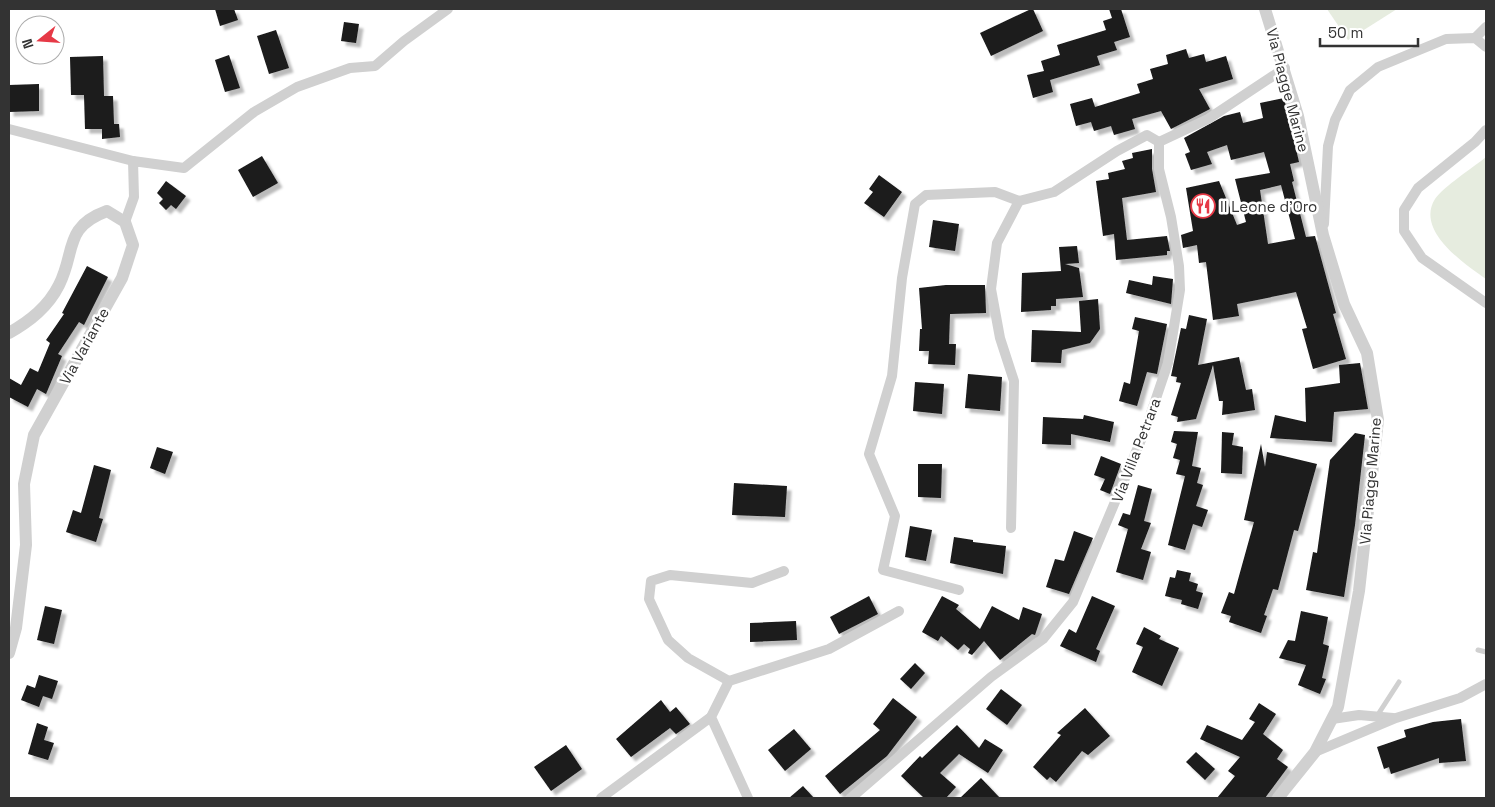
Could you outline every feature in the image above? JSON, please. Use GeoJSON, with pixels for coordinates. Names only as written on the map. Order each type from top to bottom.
{"type":"FeatureCollection","features":[{"type":"Feature","properties":{"kind":"street"},"geometry":{"type":"LineString","coordinates":[[9,130],[133,160],[184,168],[254,112],[297,87],[350,68],[375,66],[404,41],[448,9]]}},
{"type":"Feature","properties":{"kind":"street","name":"Via Piagge Marine"},"geometry":{"type":"LineString","coordinates":[[1265,9],[1298,116],[1323,235],[1344,304],[1367,353],[1378,420],[1360,591],[1338,707],[1315,752],[1278,798]]}},
{"type":"Feature","properties":{"kind":"street"},"geometry":{"type":"LineString","coordinates":[[1475,38],[1486,27]]}},
{"type":"Feature","properties":{"kind":"street"},"geometry":{"type":"LineString","coordinates":[[1323,235],[1328,146],[1335,120],[1350,90],[1378,68],[1446,39],[1475,38],[1486,47]]}},
{"type":"Feature","properties":{"kind":"street"},"geometry":{"type":"LineString","coordinates":[[959,590],[883,570],[895,516],[869,454],[892,376],[902,278],[915,204],[926,195],[996,192],[1019,201],[1054,192],[1117,151],[1147,135],[1159,142],[1208,119],[1284,68]]}},
{"type":"Feature","properties":{"kind":"street"},"geometry":{"type":"LineString","coordinates":[[1486,130],[1475,142],[1418,188],[1404,210],[1404,231],[1422,258],[1486,303]]}},
{"type":"Feature","properties":{"kind":"street","name":"Via Villa Petrara"},"geometry":{"type":"LineString","coordinates":[[851,798],[990,677],[1043,638],[1074,602],[1146,428],[1168,364],[1180,290],[1179,266],[1171,217],[1159,169],[1159,142]]}},
{"type":"Feature","properties":{"kind":"street"},"geometry":{"type":"LineString","coordinates":[[1475,142],[1486,146]]}},
{"type":"Feature","properties":{"kind":"street"},"geometry":{"type":"LineString","coordinates":[[9,333],[41,312],[59,284],[72,238],[91,217],[107,211],[125,222],[134,197],[133,160]]}},
{"type":"Feature","properties":{"kind":"street"},"geometry":{"type":"LineString","coordinates":[[1010,528],[1014,381],[1000,338],[990,289],[998,243],[1019,201]]}},
{"type":"Feature","properties":{"kind":"street","name":"Via Variante"},"geometry":{"type":"LineString","coordinates":[[9,653],[17,619],[26,545],[24,484],[34,435],[122,278],[133,245],[125,222]]}},
{"type":"Feature","properties":{"kind":"street"},"geometry":{"type":"LineString","coordinates":[[729,681],[688,658],[668,640],[649,599],[651,581],[670,575],[752,583],[784,571]]}},
{"type":"Feature","properties":{"kind":"street"},"geometry":{"type":"LineString","coordinates":[[601,798],[711,717],[729,681],[828,650],[899,612]]}},
{"type":"Feature","properties":{"kind":"street"},"geometry":{"type":"LineString","coordinates":[[1315,752],[1396,718],[1460,698],[1486,684]]}},
{"type":"Feature","properties":{"kind":"street"},"geometry":{"type":"LineString","coordinates":[[1332,719],[1359,715],[1396,718]]}},
{"type":"Feature","properties":{"kind":"street"},"geometry":{"type":"LineString","coordinates":[[711,717],[748,798]]}},
{"type":"Feature","properties":{"kind":"lane"},"geometry":{"type":"LineString","coordinates":[[1478,650],[1486,652]]}},
{"type":"Feature","properties":{"kind":"lane"},"geometry":{"type":"LineString","coordinates":[[1377,716],[1399,682]]}},
{"type":"Feature","properties":{"kind":"shaded area"},"geometry":{"type":"Polygon","coordinates":[[[1327,9],[1397,9],[1348,40],[1327,9]]]}},
{"type":"Feature","properties":{"kind":"shaded area"},"geometry":{"type":"Polygon","coordinates":[[[1486,157],[1486,279],[1455,256],[1445,245],[1432,223],[1431,211],[1439,194],[1486,157]]]}},
{"type":"Feature","properties":{"kind":"building"},"geometry":{"type":"Polygon","coordinates":[[[215,9],[234,9],[238,20],[220,26],[215,9]]]}},
{"type":"Feature","properties":{"kind":"building"},"geometry":{"type":"Polygon","coordinates":[[[1033,9],[1043,31],[991,56],[980,33],[1033,9]]]}},
{"type":"Feature","properties":{"kind":"building"},"geometry":{"type":"Polygon","coordinates":[[[1109,9],[1121,9],[1130,37],[1114,42],[1117,50],[1097,56],[1100,65],[1050,80],[1053,92],[1033,98],[1027,75],[1044,71],[1041,61],[1060,55],[1057,45],[1106,30],[1103,21],[1112,18],[1109,9]]]}},
{"type":"Feature","properties":{"kind":"building"},"geometry":{"type":"Polygon","coordinates":[[[344,22],[359,24],[356,43],[341,41],[344,22]]]}},
{"type":"Feature","properties":{"kind":"building"},"geometry":{"type":"Polygon","coordinates":[[[276,30],[289,68],[269,74],[257,36],[276,30]]]}},
{"type":"Feature","properties":{"kind":"building"},"geometry":{"type":"Polygon","coordinates":[[[1186,49],[1189,58],[1204,54],[1206,62],[1226,56],[1233,79],[1199,89],[1210,109],[1171,129],[1161,111],[1132,119],[1135,129],[1114,135],[1111,126],[1094,131],[1091,122],[1076,126],[1070,104],[1092,98],[1095,107],[1140,93],[1137,84],[1153,79],[1150,69],[1168,64],[1166,55],[1186,49]]]}},
{"type":"Feature","properties":{"kind":"building"},"geometry":{"type":"Polygon","coordinates":[[[229,55],[240,88],[225,92],[215,60],[229,55]]]}},
{"type":"Feature","properties":{"kind":"building"},"geometry":{"type":"Polygon","coordinates":[[[103,56],[104,96],[113,96],[114,124],[119,124],[120,137],[102,139],[102,129],[85,129],[84,95],[71,95],[70,57],[103,56]]]}},
{"type":"Feature","properties":{"kind":"building"},"geometry":{"type":"Polygon","coordinates":[[[39,84],[39,111],[9,112],[9,85],[39,84]]]}},
{"type":"Feature","properties":{"kind":"building"},"geometry":{"type":"Polygon","coordinates":[[[1284,98],[1299,162],[1290,164],[1294,181],[1292,182],[1306,237],[1315,236],[1336,313],[1333,314],[1346,359],[1313,369],[1302,329],[1307,328],[1296,292],[1237,304],[1239,316],[1213,320],[1206,262],[1199,263],[1197,245],[1183,248],[1181,235],[1193,231],[1186,188],[1219,181],[1237,225],[1246,222],[1235,179],[1270,173],[1264,152],[1231,160],[1227,145],[1207,152],[1212,164],[1191,170],[1185,154],[1190,152],[1184,138],[1224,116],[1240,112],[1243,123],[1263,118],[1260,103],[1284,98]],[[1281,185],[1260,190],[1268,244],[1295,239],[1281,185]]]}},
{"type":"Feature","properties":{"kind":"building"},"geometry":{"type":"Polygon","coordinates":[[[1152,149],[1152,169],[1156,192],[1122,198],[1127,240],[1167,236],[1170,251],[1167,251],[1167,255],[1116,260],[1114,234],[1103,236],[1096,181],[1109,179],[1108,173],[1125,169],[1122,161],[1133,158],[1132,153],[1152,149]]]}},
{"type":"Feature","properties":{"kind":"building"},"geometry":{"type":"Polygon","coordinates":[[[262,156],[278,183],[253,197],[238,170],[262,156]]]}},
{"type":"Feature","properties":{"kind":"building"},"geometry":{"type":"Polygon","coordinates":[[[879,175],[902,192],[884,217],[864,203],[873,192],[869,189],[879,175]]]}},
{"type":"Feature","properties":{"kind":"building"},"geometry":{"type":"Polygon","coordinates":[[[166,181],[186,196],[176,209],[171,205],[166,210],[159,203],[163,199],[157,193],[166,181]]]}},
{"type":"Feature","properties":{"kind":"building"},"geometry":{"type":"Polygon","coordinates":[[[933,220],[959,224],[955,251],[929,247],[933,220]]]}},
{"type":"Feature","properties":{"kind":"building"},"geometry":{"type":"Polygon","coordinates":[[[1077,246],[1079,263],[1065,264],[1079,268],[1083,297],[1056,299],[1056,306],[1051,306],[1051,310],[1021,312],[1022,273],[1061,271],[1059,247],[1077,246]]]}},
{"type":"Feature","properties":{"kind":"building"},"geometry":{"type":"Polygon","coordinates":[[[87,266],[108,277],[84,325],[79,322],[58,354],[62,356],[46,394],[37,389],[28,407],[9,397],[9,378],[21,385],[30,368],[38,372],[50,343],[46,340],[64,314],[62,313],[87,266]]]}},
{"type":"Feature","properties":{"kind":"building"},"geometry":{"type":"Polygon","coordinates":[[[1153,276],[1173,279],[1171,304],[1126,293],[1129,280],[1152,285],[1153,276]]]}},
{"type":"Feature","properties":{"kind":"building"},"geometry":{"type":"Polygon","coordinates":[[[946,285],[985,285],[986,313],[950,314],[949,344],[956,344],[955,365],[928,364],[929,351],[919,351],[920,329],[922,329],[919,288],[946,285]]]}},
{"type":"Feature","properties":{"kind":"building"},"geometry":{"type":"Polygon","coordinates":[[[1098,299],[1100,329],[1090,343],[1062,350],[1061,363],[1031,362],[1032,330],[1081,332],[1079,301],[1098,299]]]}},
{"type":"Feature","properties":{"kind":"building"},"geometry":{"type":"Polygon","coordinates":[[[1189,315],[1207,319],[1198,365],[1239,357],[1246,390],[1252,389],[1255,410],[1222,415],[1223,401],[1219,401],[1213,365],[1196,419],[1177,422],[1178,417],[1171,415],[1181,383],[1176,382],[1177,377],[1171,376],[1181,328],[1186,329],[1189,315]]]}},
{"type":"Feature","properties":{"kind":"building"},"geometry":{"type":"Polygon","coordinates":[[[1135,317],[1167,324],[1157,374],[1147,372],[1137,406],[1119,401],[1124,382],[1130,384],[1139,331],[1132,329],[1135,317]]]}},
{"type":"Feature","properties":{"kind":"building"},"geometry":{"type":"Polygon","coordinates":[[[1360,363],[1368,409],[1334,412],[1332,442],[1270,438],[1275,415],[1306,422],[1305,388],[1340,383],[1339,365],[1360,363]]]}},
{"type":"Feature","properties":{"kind":"building"},"geometry":{"type":"Polygon","coordinates":[[[968,374],[1002,377],[1000,411],[965,408],[968,374]]]}},
{"type":"Feature","properties":{"kind":"building"},"geometry":{"type":"Polygon","coordinates":[[[915,382],[944,384],[942,414],[913,411],[915,382]]]}},
{"type":"Feature","properties":{"kind":"building"},"geometry":{"type":"Polygon","coordinates":[[[1084,415],[1114,422],[1110,442],[1071,434],[1071,445],[1042,444],[1043,417],[1083,419],[1084,415]]]}},
{"type":"Feature","properties":{"kind":"building"},"geometry":{"type":"Polygon","coordinates":[[[1174,431],[1198,432],[1192,466],[1201,468],[1197,483],[1203,485],[1196,506],[1208,510],[1202,527],[1193,524],[1185,550],[1168,545],[1185,476],[1176,474],[1180,460],[1173,458],[1177,444],[1171,442],[1174,431]]]}},
{"type":"Feature","properties":{"kind":"building"},"geometry":{"type":"Polygon","coordinates":[[[1222,432],[1234,433],[1232,445],[1243,447],[1242,474],[1221,473],[1222,432]]]}},
{"type":"Feature","properties":{"kind":"building"},"geometry":{"type":"Polygon","coordinates":[[[1355,433],[1365,435],[1355,525],[1344,597],[1306,590],[1313,552],[1317,553],[1330,460],[1355,433]]]}},
{"type":"Feature","properties":{"kind":"building"},"geometry":{"type":"Polygon","coordinates":[[[1261,444],[1265,467],[1267,452],[1317,464],[1298,531],[1294,530],[1278,590],[1273,589],[1264,615],[1267,616],[1261,633],[1229,622],[1231,616],[1221,613],[1229,592],[1234,594],[1254,522],[1244,520],[1261,444]]]}},
{"type":"Feature","properties":{"kind":"building"},"geometry":{"type":"Polygon","coordinates":[[[157,447],[173,452],[165,474],[150,468],[157,447]]]}},
{"type":"Feature","properties":{"kind":"building"},"geometry":{"type":"Polygon","coordinates":[[[1101,456],[1121,464],[1110,494],[1100,490],[1105,479],[1094,475],[1101,456]]]}},
{"type":"Feature","properties":{"kind":"building"},"geometry":{"type":"Polygon","coordinates":[[[918,464],[942,464],[941,498],[918,497],[918,464]]]}},
{"type":"Feature","properties":{"kind":"building"},"geometry":{"type":"Polygon","coordinates":[[[94,465],[111,470],[99,518],[103,519],[96,542],[66,532],[73,510],[81,513],[94,465]]]}},
{"type":"Feature","properties":{"kind":"building"},"geometry":{"type":"Polygon","coordinates":[[[734,483],[787,486],[785,517],[732,515],[734,483]]]}},
{"type":"Feature","properties":{"kind":"building"},"geometry":{"type":"Polygon","coordinates":[[[1138,485],[1152,489],[1144,521],[1151,523],[1141,549],[1151,552],[1143,580],[1116,572],[1128,529],[1118,525],[1123,513],[1130,515],[1138,485]]]}},
{"type":"Feature","properties":{"kind":"building"},"geometry":{"type":"Polygon","coordinates":[[[910,526],[932,530],[926,561],[905,557],[910,526]]]}},
{"type":"Feature","properties":{"kind":"building"},"geometry":{"type":"Polygon","coordinates":[[[1074,531],[1093,538],[1069,594],[1046,587],[1055,559],[1064,561],[1074,531]]]}},
{"type":"Feature","properties":{"kind":"building"},"geometry":{"type":"Polygon","coordinates":[[[954,537],[973,540],[973,542],[1006,546],[1003,574],[950,563],[954,537]]]}},
{"type":"Feature","properties":{"kind":"building"},"geometry":{"type":"Polygon","coordinates":[[[1177,570],[1191,573],[1189,581],[1198,584],[1196,591],[1203,593],[1198,609],[1181,604],[1182,600],[1165,596],[1170,577],[1175,578],[1177,570]]]}},
{"type":"Feature","properties":{"kind":"building"},"geometry":{"type":"Polygon","coordinates":[[[869,596],[878,614],[839,634],[830,617],[869,596]]]}},
{"type":"Feature","properties":{"kind":"building"},"geometry":{"type":"Polygon","coordinates":[[[942,596],[959,605],[956,609],[980,629],[992,606],[1019,620],[1023,607],[1042,614],[1035,635],[1032,634],[1000,660],[984,641],[972,655],[968,653],[970,649],[964,644],[958,650],[941,636],[938,641],[922,632],[942,596]]]}},
{"type":"Feature","properties":{"kind":"building"},"geometry":{"type":"Polygon","coordinates":[[[1092,596],[1115,606],[1096,649],[1100,651],[1096,662],[1060,646],[1069,629],[1076,633],[1092,596]]]}},
{"type":"Feature","properties":{"kind":"building"},"geometry":{"type":"Polygon","coordinates":[[[45,606],[62,610],[54,644],[37,640],[45,606]]]}},
{"type":"Feature","properties":{"kind":"building"},"geometry":{"type":"Polygon","coordinates":[[[1301,611],[1328,617],[1323,644],[1329,646],[1322,678],[1326,679],[1320,694],[1298,685],[1306,665],[1279,658],[1288,640],[1295,641],[1301,611]]]}},
{"type":"Feature","properties":{"kind":"building"},"geometry":{"type":"Polygon","coordinates":[[[796,621],[797,640],[750,642],[750,623],[796,621]]]}},
{"type":"Feature","properties":{"kind":"building"},"geometry":{"type":"Polygon","coordinates":[[[1144,627],[1161,636],[1159,639],[1179,648],[1162,686],[1132,672],[1143,647],[1136,644],[1144,627]]]}},
{"type":"Feature","properties":{"kind":"building"},"geometry":{"type":"Polygon","coordinates":[[[915,663],[925,673],[911,689],[900,679],[915,663]]]}},
{"type":"Feature","properties":{"kind":"building"},"geometry":{"type":"Polygon","coordinates":[[[39,675],[58,681],[52,699],[43,696],[39,707],[21,700],[27,685],[35,688],[39,675]]]}},
{"type":"Feature","properties":{"kind":"building"},"geometry":{"type":"Polygon","coordinates":[[[1001,689],[1022,705],[1007,725],[986,709],[1001,689]]]}},
{"type":"Feature","properties":{"kind":"building"},"geometry":{"type":"Polygon","coordinates":[[[893,698],[917,717],[887,756],[840,794],[825,776],[880,730],[873,724],[893,698]]]}},
{"type":"Feature","properties":{"kind":"building"},"geometry":{"type":"Polygon","coordinates":[[[661,700],[670,712],[676,707],[690,724],[676,734],[670,728],[631,757],[616,739],[661,700]]]}},
{"type":"Feature","properties":{"kind":"building"},"geometry":{"type":"Polygon","coordinates":[[[1259,703],[1276,714],[1263,734],[1283,750],[1277,759],[1288,767],[1265,798],[1217,798],[1235,776],[1228,771],[1240,757],[1200,739],[1207,725],[1242,740],[1255,722],[1249,719],[1259,703]]]}},
{"type":"Feature","properties":{"kind":"building"},"geometry":{"type":"Polygon","coordinates":[[[1085,708],[1110,736],[1088,755],[1082,751],[1056,782],[1050,777],[1047,780],[1033,767],[1061,735],[1057,733],[1085,708]]]}},
{"type":"Feature","properties":{"kind":"building"},"geometry":{"type":"Polygon","coordinates":[[[1461,719],[1466,761],[1439,763],[1439,758],[1391,774],[1389,767],[1384,769],[1377,747],[1406,737],[1404,730],[1433,722],[1461,719]]]}},
{"type":"Feature","properties":{"kind":"building"},"geometry":{"type":"Polygon","coordinates":[[[37,723],[48,727],[44,740],[54,743],[48,760],[28,754],[37,723]]]}},
{"type":"Feature","properties":{"kind":"building"},"geometry":{"type":"Polygon","coordinates":[[[957,725],[979,748],[985,739],[1003,750],[988,773],[959,754],[940,773],[956,787],[946,798],[924,798],[901,776],[920,756],[922,758],[957,725]]]}},
{"type":"Feature","properties":{"kind":"building"},"geometry":{"type":"Polygon","coordinates":[[[794,729],[811,749],[785,771],[768,750],[794,729]]]}},
{"type":"Feature","properties":{"kind":"building"},"geometry":{"type":"Polygon","coordinates":[[[566,745],[582,769],[551,791],[534,767],[566,745]]]}},
{"type":"Feature","properties":{"kind":"building"},"geometry":{"type":"Polygon","coordinates":[[[1196,752],[1215,769],[1205,780],[1186,762],[1196,752]]]}},
{"type":"Feature","properties":{"kind":"building"},"geometry":{"type":"Polygon","coordinates":[[[981,778],[1000,798],[960,798],[981,778]]]}},
{"type":"Feature","properties":{"kind":"building"},"geometry":{"type":"Polygon","coordinates":[[[803,786],[814,798],[789,798],[803,786]]]}},
{"type":"Feature","properties":{"kind":"place","name":"Il Leone d'Oro"},"geometry":{"type":"Point","coordinates":[1203,206]}}]}
